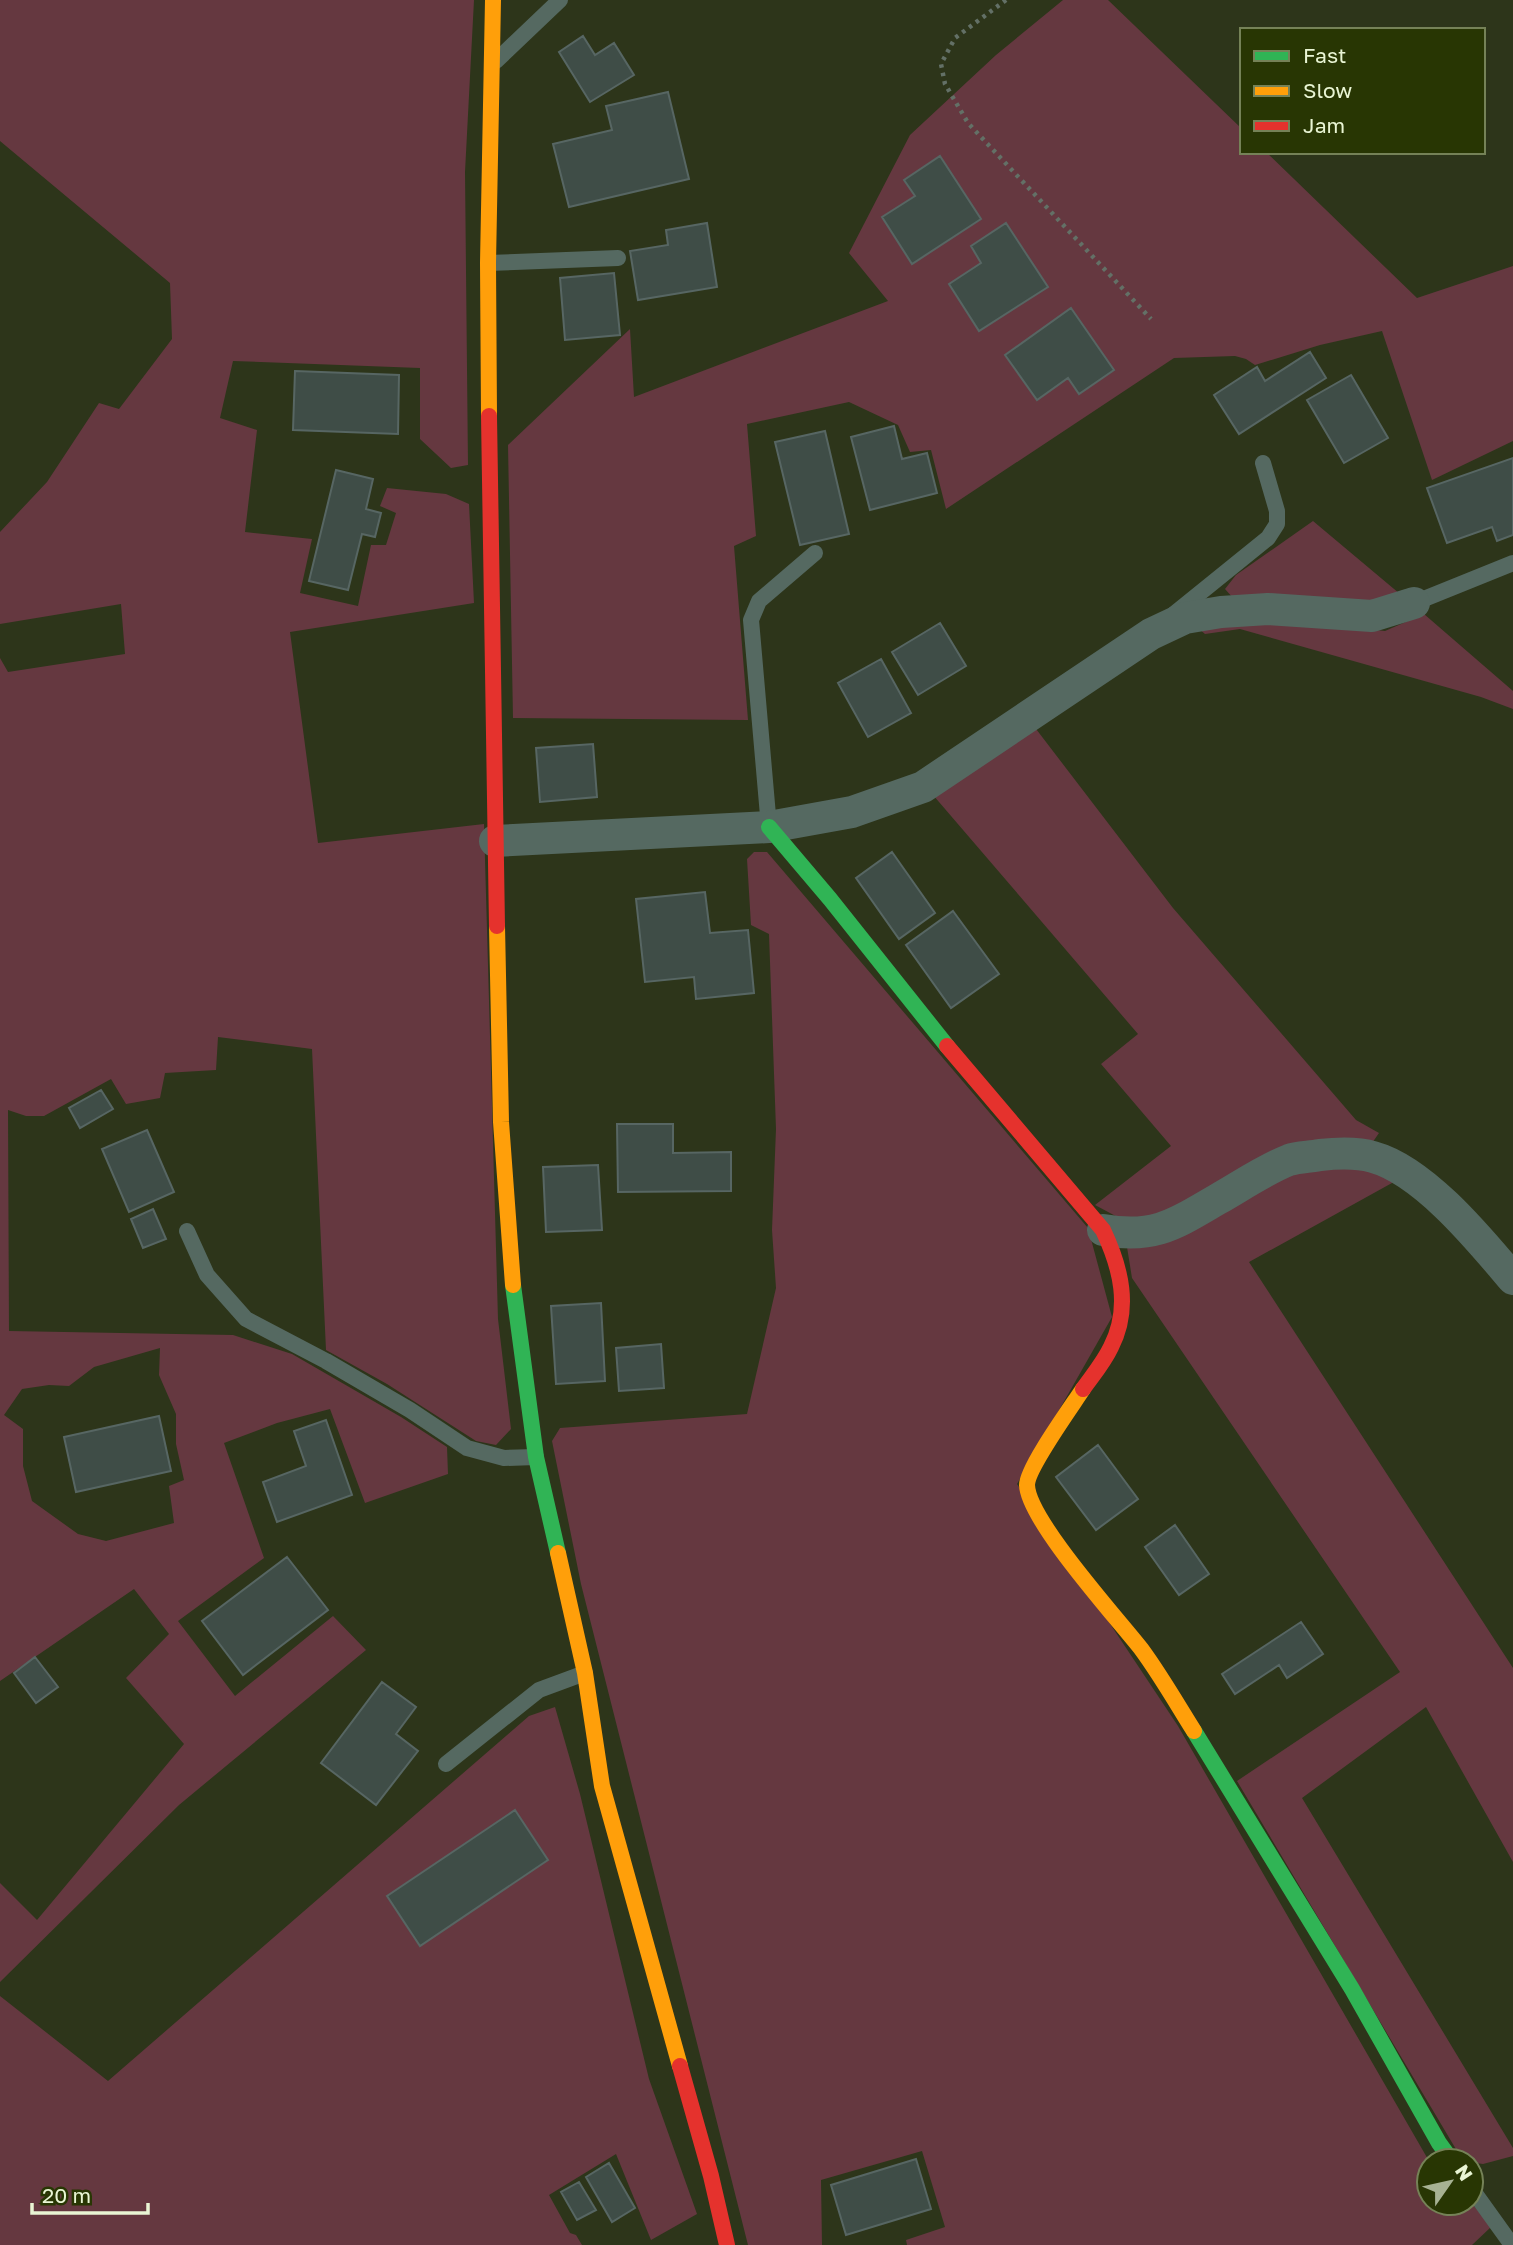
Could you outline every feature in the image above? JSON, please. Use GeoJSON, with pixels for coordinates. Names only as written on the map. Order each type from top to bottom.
{"type":"FeatureCollection","features":[{"type":"Feature","properties":{"kind":"street"},"geometry":{"type":"LineString","coordinates":[[493,0],[488,263],[490,583],[502,1136],[515,1311],[536,1457],[584,1673],[602,1786],[711,2176],[727,2245]]}},
{"type":"Feature","properties":{"kind":"street"},"geometry":{"type":"LineString","coordinates":[[495,841],[769,827],[852,812],[923,787],[1151,634],[1185,618],[1268,609],[1371,616],[1414,603]]}},
{"type":"Feature","properties":{"kind":"street"},"geometry":{"type":"LineString","coordinates":[[769,827],[830,899],[972,1078],[1103,1230],[1114,1253],[1123,1286],[1121,1323],[1106,1357],[1050,1438],[1038,1461],[1027,1483],[1031,1503],[1045,1528],[1144,1653],[1197,1735],[1338,1966],[1442,2147]]}},
{"type":"Feature","properties":{"kind":"street"},"geometry":{"type":"LineString","coordinates":[[1103,1230],[1129,1234],[1157,1230],[1181,1221],[1290,1159],[1350,1153],[1382,1160],[1416,1180],[1467,1226],[1513,1279]]}},
{"type":"Feature","properties":{"kind":"lane"},"geometry":{"type":"LineString","coordinates":[[492,65],[560,0]]}},
{"type":"Feature","properties":{"kind":"lane"},"geometry":{"type":"LineString","coordinates":[[488,263],[618,258]]}},
{"type":"Feature","properties":{"kind":"lane"},"geometry":{"type":"LineString","coordinates":[[1151,634],[1268,538],[1277,524],[1278,511],[1264,463]]}},
{"type":"Feature","properties":{"kind":"lane"},"geometry":{"type":"LineString","coordinates":[[769,827],[751,620],[759,601],[815,553]]}},
{"type":"Feature","properties":{"kind":"lane"},"geometry":{"type":"LineString","coordinates":[[1414,603],[1513,563]]}},
{"type":"Feature","properties":{"kind":"lane"},"geometry":{"type":"LineString","coordinates":[[187,1231],[208,1275],[246,1319],[410,1410],[467,1448],[504,1458],[536,1457]]}},
{"type":"Feature","properties":{"kind":"lane"},"geometry":{"type":"LineString","coordinates":[[446,1764],[539,1690],[584,1673]]}},
{"type":"Feature","properties":{"kind":"lane"},"geometry":{"type":"LineString","coordinates":[[1485,2207],[1512,2245]]}},
{"type":"Feature","properties":{"kind":"path"},"geometry":{"type":"LineString","coordinates":[[1006,0],[955,38],[942,64],[945,84],[968,123],[1151,319]]}},
{"type":"Feature","properties":{"kind":"shaded area"},"geometry":{"type":"Polygon","coordinates":[[[0,0],[474,0],[465,172],[468,465],[451,468],[420,439],[420,368],[233,361],[220,418],[257,430],[245,532],[312,539],[300,593],[358,606],[371,545],[386,545],[396,513],[380,506],[387,488],[446,494],[469,504],[474,603],[290,632],[318,843],[484,824],[498,1319],[511,1429],[496,1445],[476,1441],[387,1384],[326,1350],[312,1049],[218,1037],[216,1070],[165,1073],[160,1098],[126,1104],[111,1079],[44,1116],[26,1116],[8,1110],[9,1331],[233,1335],[292,1354],[447,1447],[448,1474],[365,1503],[330,1409],[277,1423],[224,1443],[264,1558],[178,1621],[235,1696],[333,1616],[366,1650],[179,1805],[0,1982],[0,1883],[37,1920],[184,1744],[126,1678],[169,1634],[134,1589],[0,1681],[0,658],[8,672],[125,654],[121,604],[0,624],[0,532],[47,482],[99,403],[119,409],[172,339],[170,283],[0,141],[0,0]],[[160,1348],[94,1367],[69,1386],[49,1385],[22,1389],[4,1415],[23,1429],[23,1466],[32,1501],[78,1534],[106,1541],[174,1523],[169,1486],[184,1480],[176,1444],[176,1414],[159,1375],[160,1348]]]}},
{"type":"Feature","properties":{"kind":"shaded area"},"geometry":{"type":"Polygon","coordinates":[[[1063,0],[1108,0],[1240,127],[1240,154],[1268,154],[1417,298],[1513,266],[1513,441],[1432,480],[1382,331],[1320,345],[1255,365],[1235,356],[1174,358],[946,509],[931,450],[910,452],[898,425],[849,402],[747,424],[756,536],[734,546],[748,720],[513,718],[508,445],[630,329],[634,397],[888,301],[849,253],[910,135],[996,55],[1063,0]]]}},
{"type":"Feature","properties":{"kind":"shaded area"},"geometry":{"type":"Polygon","coordinates":[[[1313,521],[1400,594],[1381,605],[1233,598],[1225,589],[1236,575],[1313,521]]]}},
{"type":"Feature","properties":{"kind":"shaded area"},"geometry":{"type":"Polygon","coordinates":[[[1424,614],[1513,691],[1513,709],[1481,697],[1240,629],[1205,634],[1197,627],[1265,618],[1385,631],[1424,614]]]}},
{"type":"Feature","properties":{"kind":"shaded area"},"geometry":{"type":"Polygon","coordinates":[[[1033,725],[1173,908],[1356,1120],[1379,1133],[1370,1146],[1138,1228],[1095,1205],[1171,1146],[1101,1064],[1138,1034],[933,795],[1033,725]]]}},
{"type":"Feature","properties":{"kind":"shaded area"},"geometry":{"type":"Polygon","coordinates":[[[754,852],[767,852],[1088,1228],[1112,1317],[1017,1484],[1178,1726],[1421,2147],[1415,2147],[1415,2217],[1483,2217],[1491,2227],[1472,2245],[907,2245],[906,2240],[945,2227],[922,2151],[821,2180],[822,2245],[748,2245],[581,1584],[552,1441],[560,1428],[747,1414],[776,1288],[772,1230],[776,1129],[769,934],[751,925],[747,859],[754,852]]]}},
{"type":"Feature","properties":{"kind":"shaded area"},"geometry":{"type":"Polygon","coordinates":[[[1325,1159],[1401,1178],[1249,1262],[1513,1668],[1513,1862],[1426,1707],[1302,1798],[1513,2148],[1513,2156],[1485,2163],[1485,2147],[1455,2147],[1237,1781],[1400,1672],[1132,1278],[1127,1247],[1325,1159]]]}},
{"type":"Feature","properties":{"kind":"shaded area"},"geometry":{"type":"Polygon","coordinates":[[[555,1707],[580,1794],[649,2079],[697,2214],[651,2240],[616,2154],[549,2195],[570,2233],[576,2235],[582,2245],[0,2245],[0,1996],[108,2081],[529,1716],[555,1707]]]}},
{"type":"Feature","properties":{"kind":"building"},"geometry":{"type":"Polygon","coordinates":[[[583,36],[595,55],[614,43],[634,75],[590,102],[559,52],[583,36]]]}},
{"type":"Feature","properties":{"kind":"building"},"geometry":{"type":"Polygon","coordinates":[[[668,92],[689,179],[569,207],[553,144],[612,130],[606,106],[668,92]]]}},
{"type":"Feature","properties":{"kind":"building"},"geometry":{"type":"Polygon","coordinates":[[[940,156],[981,219],[912,264],[882,217],[915,196],[904,180],[940,156]]]}},
{"type":"Feature","properties":{"kind":"building"},"geometry":{"type":"Polygon","coordinates":[[[707,223],[717,287],[638,300],[630,251],[668,245],[666,230],[707,223]]]}},
{"type":"Feature","properties":{"kind":"building"},"geometry":{"type":"Polygon","coordinates":[[[1006,223],[1048,287],[979,331],[949,284],[981,263],[971,246],[1006,223]]]}},
{"type":"Feature","properties":{"kind":"building"},"geometry":{"type":"Polygon","coordinates":[[[614,273],[620,335],[565,340],[560,278],[614,273]]]}},
{"type":"Feature","properties":{"kind":"building"},"geometry":{"type":"Polygon","coordinates":[[[1071,308],[1114,370],[1079,394],[1068,378],[1037,400],[1005,355],[1071,308]]]}},
{"type":"Feature","properties":{"kind":"building"},"geometry":{"type":"Polygon","coordinates":[[[1310,352],[1326,378],[1239,434],[1214,395],[1257,367],[1265,381],[1310,352]]]}},
{"type":"Feature","properties":{"kind":"building"},"geometry":{"type":"Polygon","coordinates":[[[295,371],[399,375],[398,434],[293,430],[295,371]]]}},
{"type":"Feature","properties":{"kind":"building"},"geometry":{"type":"Polygon","coordinates":[[[1351,375],[1388,438],[1344,463],[1307,400],[1351,375]]]}},
{"type":"Feature","properties":{"kind":"building"},"geometry":{"type":"Polygon","coordinates":[[[894,426],[902,459],[927,453],[937,493],[870,510],[851,437],[894,426]]]}},
{"type":"Feature","properties":{"kind":"building"},"geometry":{"type":"Polygon","coordinates":[[[825,431],[849,534],[800,545],[775,442],[825,431]]]}},
{"type":"Feature","properties":{"kind":"building"},"geometry":{"type":"Polygon","coordinates":[[[1513,458],[1513,535],[1497,541],[1492,527],[1447,543],[1427,488],[1513,458]]]}},
{"type":"Feature","properties":{"kind":"building"},"geometry":{"type":"Polygon","coordinates":[[[336,470],[373,479],[366,509],[381,513],[375,537],[362,534],[348,590],[309,581],[336,470]]]}},
{"type":"Feature","properties":{"kind":"building"},"geometry":{"type":"Polygon","coordinates":[[[940,623],[966,666],[918,695],[892,652],[940,623]]]}},
{"type":"Feature","properties":{"kind":"building"},"geometry":{"type":"Polygon","coordinates":[[[881,659],[911,713],[868,737],[838,683],[881,659]]]}},
{"type":"Feature","properties":{"kind":"building"},"geometry":{"type":"Polygon","coordinates":[[[593,744],[597,797],[540,802],[536,748],[593,744]]]}},
{"type":"Feature","properties":{"kind":"building"},"geometry":{"type":"Polygon","coordinates":[[[892,852],[935,913],[899,939],[856,878],[892,852]]]}},
{"type":"Feature","properties":{"kind":"building"},"geometry":{"type":"Polygon","coordinates":[[[705,892],[710,933],[748,930],[754,993],[696,999],[694,977],[645,982],[636,899],[705,892]]]}},
{"type":"Feature","properties":{"kind":"building"},"geometry":{"type":"Polygon","coordinates":[[[953,911],[999,974],[951,1008],[906,945],[953,911]]]}},
{"type":"Feature","properties":{"kind":"building"},"geometry":{"type":"Polygon","coordinates":[[[101,1090],[113,1109],[80,1128],[69,1108],[101,1090]]]}},
{"type":"Feature","properties":{"kind":"building"},"geometry":{"type":"Polygon","coordinates":[[[617,1124],[673,1124],[673,1153],[731,1152],[731,1191],[618,1192],[617,1124]]]}},
{"type":"Feature","properties":{"kind":"building"},"geometry":{"type":"Polygon","coordinates":[[[147,1130],[174,1192],[129,1212],[102,1149],[147,1130]]]}},
{"type":"Feature","properties":{"kind":"building"},"geometry":{"type":"Polygon","coordinates":[[[598,1165],[602,1230],[546,1232],[543,1167],[598,1165]]]}},
{"type":"Feature","properties":{"kind":"building"},"geometry":{"type":"Polygon","coordinates":[[[153,1209],[166,1239],[143,1248],[131,1219],[153,1209]]]}},
{"type":"Feature","properties":{"kind":"building"},"geometry":{"type":"Polygon","coordinates":[[[601,1303],[605,1381],[556,1384],[551,1306],[601,1303]]]}},
{"type":"Feature","properties":{"kind":"building"},"geometry":{"type":"Polygon","coordinates":[[[661,1344],[664,1388],[619,1391],[616,1348],[661,1344]]]}},
{"type":"Feature","properties":{"kind":"building"},"geometry":{"type":"Polygon","coordinates":[[[159,1416],[171,1471],[76,1492],[64,1437],[159,1416]]]}},
{"type":"Feature","properties":{"kind":"building"},"geometry":{"type":"Polygon","coordinates":[[[326,1420],[352,1495],[277,1522],[263,1482],[306,1466],[294,1431],[326,1420]]]}},
{"type":"Feature","properties":{"kind":"building"},"geometry":{"type":"Polygon","coordinates":[[[1098,1445],[1138,1499],[1096,1530],[1056,1477],[1098,1445]]]}},
{"type":"Feature","properties":{"kind":"building"},"geometry":{"type":"Polygon","coordinates":[[[1175,1525],[1209,1574],[1179,1595],[1145,1547],[1175,1525]]]}},
{"type":"Feature","properties":{"kind":"building"},"geometry":{"type":"Polygon","coordinates":[[[287,1557],[328,1610],[243,1675],[202,1621],[287,1557]]]}},
{"type":"Feature","properties":{"kind":"building"},"geometry":{"type":"Polygon","coordinates":[[[1301,1622],[1323,1654],[1287,1678],[1279,1665],[1235,1694],[1222,1674],[1301,1622]]]}},
{"type":"Feature","properties":{"kind":"building"},"geometry":{"type":"Polygon","coordinates":[[[35,1657],[58,1687],[36,1703],[14,1673],[35,1657]]]}},
{"type":"Feature","properties":{"kind":"building"},"geometry":{"type":"Polygon","coordinates":[[[382,1682],[416,1707],[396,1734],[418,1751],[376,1805],[321,1763],[382,1682]]]}},
{"type":"Feature","properties":{"kind":"building"},"geometry":{"type":"Polygon","coordinates":[[[515,1810],[548,1860],[420,1946],[387,1896],[515,1810]]]}},
{"type":"Feature","properties":{"kind":"building"},"geometry":{"type":"Polygon","coordinates":[[[916,2159],[931,2209],[846,2235],[831,2185],[916,2159]]]}},
{"type":"Feature","properties":{"kind":"building"},"geometry":{"type":"Polygon","coordinates":[[[609,2163],[635,2208],[612,2222],[586,2177],[609,2163]]]}},
{"type":"Feature","properties":{"kind":"building"},"geometry":{"type":"Polygon","coordinates":[[[579,2182],[596,2210],[577,2220],[561,2192],[579,2182]]]}},
{"type":"Feature","properties":{"kind":"traffic: fast"},"geometry":{"type":"LineString","coordinates":[[769,827],[947,1046]]}},
{"type":"Feature","properties":{"kind":"traffic: fast"},"geometry":{"type":"LineString","coordinates":[[513,1285],[536,1457],[558,1553]]}},
{"type":"Feature","properties":{"kind":"traffic: fast"},"geometry":{"type":"LineString","coordinates":[[1194,1731],[1352,1989],[1442,2147]]}},
{"type":"Feature","properties":{"kind":"traffic: slow"},"geometry":{"type":"LineString","coordinates":[[489,416],[488,263],[493,0]]}},
{"type":"Feature","properties":{"kind":"traffic: slow"},"geometry":{"type":"LineString","coordinates":[[497,926],[501,1122],[513,1285]]}},
{"type":"Feature","properties":{"kind":"traffic: slow"},"geometry":{"type":"LineString","coordinates":[[1083,1389],[1034,1465],[1027,1485],[1031,1501],[1057,1544],[1142,1650],[1194,1731]]}},
{"type":"Feature","properties":{"kind":"traffic: slow"},"geometry":{"type":"LineString","coordinates":[[558,1553],[585,1673],[602,1786],[680,2066]]}},
{"type":"Feature","properties":{"kind":"traffic: jam"},"geometry":{"type":"LineString","coordinates":[[489,416],[497,926]]}},
{"type":"Feature","properties":{"kind":"traffic: jam"},"geometry":{"type":"LineString","coordinates":[[947,1046],[1103,1230],[1115,1259],[1121,1288],[1121,1318],[1108,1353],[1083,1389]]}},
{"type":"Feature","properties":{"kind":"traffic: jam"},"geometry":{"type":"LineString","coordinates":[[680,2066],[727,2245]]}}]}
